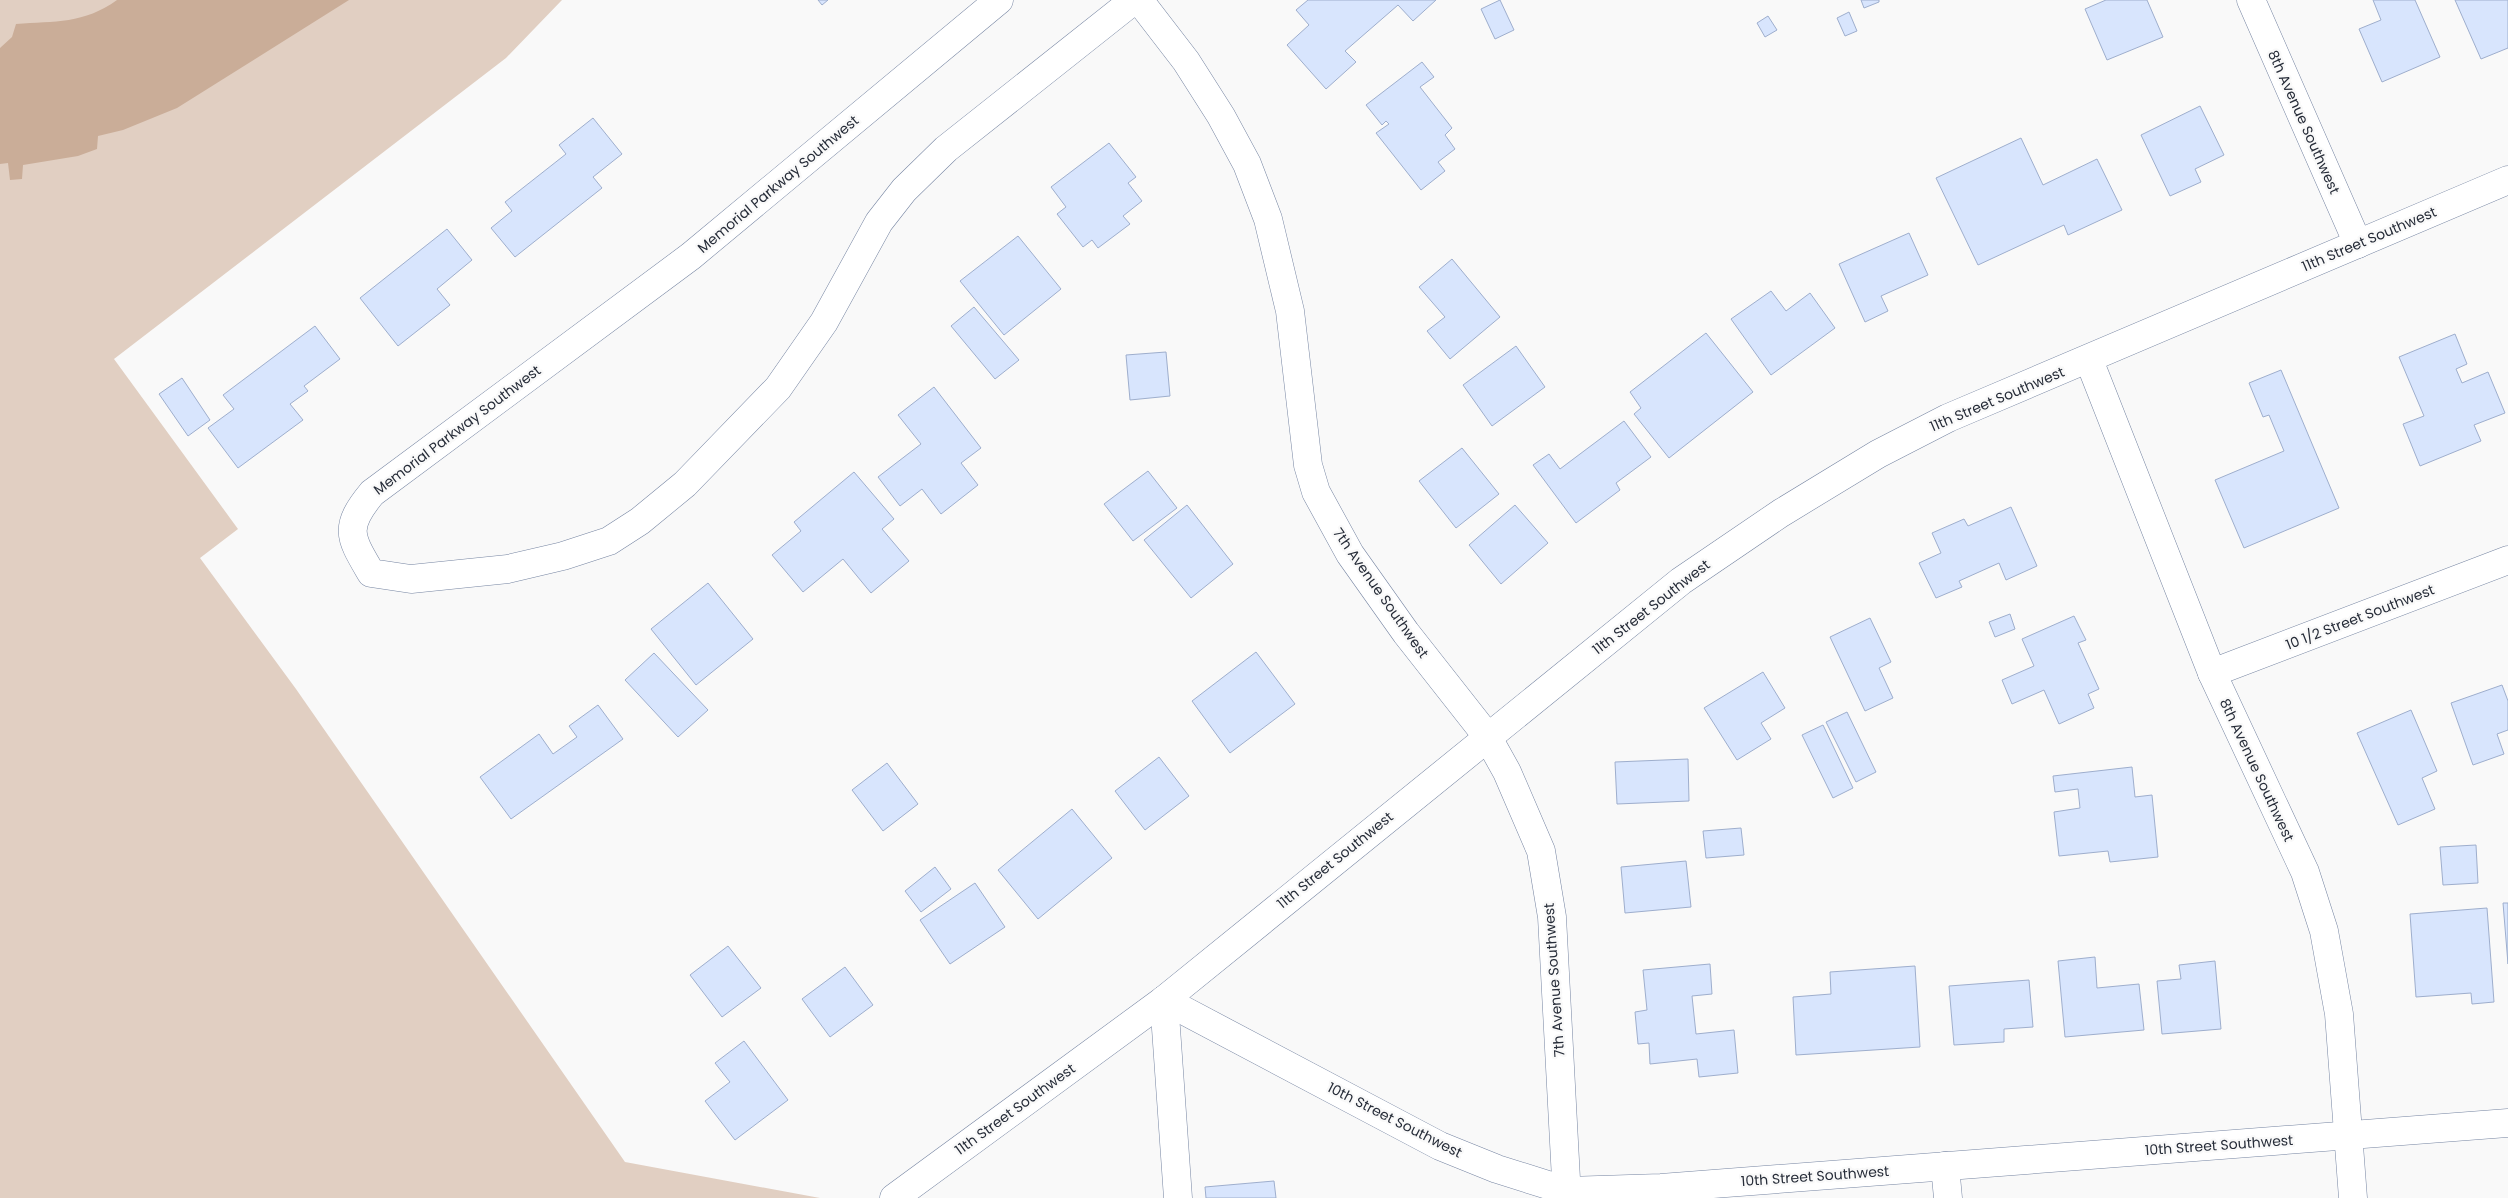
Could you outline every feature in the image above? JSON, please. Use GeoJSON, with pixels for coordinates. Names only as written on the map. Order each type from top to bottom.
{"type":"FeatureCollection","features":[{"type":"Feature","properties":{"kind":"street","name":"Memorial Parkway Southwest"},"geometry":{"type":"LineString","coordinates":[[999,0],[691,256],[372,493],[356,512],[352,540],[371,573],[411,578],[508,568],[564,556],[609,541],[640,521],[685,484],[778,388],[824,322],[879,222],[904,190],[946,149],[1134,0]]}},
{"type":"Feature","properties":{"kind":"street","name":"7th Avenue Southwest"},"geometry":{"type":"LineString","coordinates":[[1139,0],[1186,61],[1221,116],[1247,164],[1268,219],[1290,311],[1308,465],[1316,492],[1350,554],[1406,633],[1487,736],[1507,772],[1541,851],[1552,917],[1567,1194]]}},
{"type":"Feature","properties":{"kind":"street","name":"8th Avenue Southwest"},"geometry":{"type":"LineString","coordinates":[[2251,0],[2358,244]]}},
{"type":"Feature","properties":{"kind":"street","name":"11th Street Southwest"},"geometry":{"type":"LineString","coordinates":[[894,1198],[1164,1000],[1680,581],[1781,513],[1878,454],[1948,418],[2089,360],[2508,180]]}},
{"type":"Feature","properties":{"kind":"street","name":"8th Avenue Southwest"},"geometry":{"type":"LineString","coordinates":[[2089,360],[2212,673],[2305,872],[2324,931],[2339,1014],[2353,1198]]}},
{"type":"Feature","properties":{"kind":"street","name":"10 1/2 Street Southwest"},"geometry":{"type":"LineString","coordinates":[[2212,673],[2508,560]]}},
{"type":"Feature","properties":{"kind":"street","name":"10th Street Southwest"},"geometry":{"type":"LineString","coordinates":[[1164,1000],[1440,1146],[1497,1170],[1567,1194],[2508,1123]]}},
{"type":"Feature","properties":{"kind":"street"},"geometry":{"type":"LineString","coordinates":[[1164,1000],[1178,1198]]}},
{"type":"Feature","properties":{"kind":"street"},"geometry":{"type":"LineString","coordinates":[[1946,1166],[1948,1198]]}},
{"type":"Feature","properties":{"kind":"shaded area"},"geometry":{"type":"Polygon","coordinates":[[[0,0],[562,0],[506,58],[114,359],[238,529],[200,558],[296,689],[625,1162],[820,1198],[0,1198],[0,0]]]}},
{"type":"Feature","properties":{"kind":"shaded area"},"geometry":{"type":"Polygon","coordinates":[[[117,0],[349,0],[177,108],[123,130],[98,136],[97,149],[78,156],[23,165],[22,179],[10,180],[8,163],[0,164],[0,48],[12,37],[16,24],[69,20],[105,8],[117,0]]]}},
{"type":"Feature","properties":{"kind":"building"},"geometry":{"type":"Polygon","coordinates":[[[818,0],[828,0],[822,5],[818,0]]]}},
{"type":"Feature","properties":{"kind":"building"},"geometry":{"type":"Polygon","coordinates":[[[1308,0],[1436,0],[1413,21],[1398,5],[1345,51],[1356,62],[1326,89],[1287,45],[1309,25],[1296,10],[1308,0]]]}},
{"type":"Feature","properties":{"kind":"building"},"geometry":{"type":"Polygon","coordinates":[[[1500,0],[1514,30],[1495,39],[1481,9],[1500,0]]]}},
{"type":"Feature","properties":{"kind":"building"},"geometry":{"type":"Polygon","coordinates":[[[1861,0],[1879,0],[1879,2],[1864,8],[1861,0]]]}},
{"type":"Feature","properties":{"kind":"building"},"geometry":{"type":"Polygon","coordinates":[[[2106,0],[2147,0],[2163,37],[2107,60],[2085,9],[2106,0]]]}},
{"type":"Feature","properties":{"kind":"building"},"geometry":{"type":"Polygon","coordinates":[[[2373,0],[2415,0],[2440,57],[2382,82],[2359,29],[2381,20],[2373,0]]]}},
{"type":"Feature","properties":{"kind":"building"},"geometry":{"type":"Polygon","coordinates":[[[2455,0],[2508,0],[2508,48],[2481,59],[2455,0]]]}},
{"type":"Feature","properties":{"kind":"building"},"geometry":{"type":"Polygon","coordinates":[[[1849,12],[1857,31],[1845,36],[1837,18],[1849,12]]]}},
{"type":"Feature","properties":{"kind":"building"},"geometry":{"type":"Polygon","coordinates":[[[1768,16],[1777,30],[1765,37],[1757,23],[1768,16]]]}},
{"type":"Feature","properties":{"kind":"building"},"geometry":{"type":"Polygon","coordinates":[[[1422,62],[1434,77],[1420,87],[1452,128],[1445,135],[1455,149],[1438,162],[1445,171],[1421,190],[1376,133],[1389,124],[1386,121],[1382,125],[1366,105],[1422,62]]]}},
{"type":"Feature","properties":{"kind":"building"},"geometry":{"type":"Polygon","coordinates":[[[2200,106],[2224,155],[2195,169],[2201,182],[2170,196],[2141,135],[2200,106]]]}},
{"type":"Feature","properties":{"kind":"building"},"geometry":{"type":"Polygon","coordinates":[[[593,118],[622,154],[593,177],[602,188],[515,257],[491,228],[512,211],[505,202],[566,154],[559,145],[593,118]]]}},
{"type":"Feature","properties":{"kind":"building"},"geometry":{"type":"Polygon","coordinates":[[[2021,138],[2043,185],[2097,159],[2122,210],[2068,235],[2064,225],[1978,265],[1936,178],[2021,138]]]}},
{"type":"Feature","properties":{"kind":"building"},"geometry":{"type":"Polygon","coordinates":[[[1109,143],[1136,177],[1128,183],[1142,201],[1123,216],[1130,224],[1098,248],[1092,240],[1083,247],[1057,214],[1066,207],[1051,187],[1109,143]]]}},
{"type":"Feature","properties":{"kind":"building"},"geometry":{"type":"Polygon","coordinates":[[[447,229],[472,260],[437,289],[450,305],[398,346],[360,298],[447,229]]]}},
{"type":"Feature","properties":{"kind":"building"},"geometry":{"type":"Polygon","coordinates":[[[1909,233],[1928,275],[1881,296],[1888,311],[1865,322],[1839,264],[1909,233]]]}},
{"type":"Feature","properties":{"kind":"building"},"geometry":{"type":"Polygon","coordinates":[[[1018,236],[1061,289],[1004,335],[960,281],[1018,236]]]}},
{"type":"Feature","properties":{"kind":"building"},"geometry":{"type":"Polygon","coordinates":[[[1452,259],[1500,317],[1450,359],[1427,331],[1445,317],[1419,287],[1452,259]]]}},
{"type":"Feature","properties":{"kind":"building"},"geometry":{"type":"Polygon","coordinates":[[[1771,291],[1786,311],[1810,293],[1835,328],[1771,375],[1731,319],[1771,291]]]}},
{"type":"Feature","properties":{"kind":"building"},"geometry":{"type":"Polygon","coordinates":[[[974,307],[1019,360],[995,379],[951,326],[974,307]]]}},
{"type":"Feature","properties":{"kind":"building"},"geometry":{"type":"Polygon","coordinates":[[[315,326],[340,359],[304,386],[308,391],[290,404],[303,420],[238,468],[208,428],[234,409],[223,395],[315,326]]]}},
{"type":"Feature","properties":{"kind":"building"},"geometry":{"type":"Polygon","coordinates":[[[1706,333],[1753,392],[1669,458],[1634,414],[1641,408],[1630,392],[1706,333]]]}},
{"type":"Feature","properties":{"kind":"building"},"geometry":{"type":"Polygon","coordinates":[[[2455,334],[2467,364],[2456,369],[2462,383],[2488,372],[2505,413],[2474,425],[2481,441],[2420,466],[2403,424],[2424,416],[2399,357],[2455,334]]]}},
{"type":"Feature","properties":{"kind":"building"},"geometry":{"type":"Polygon","coordinates":[[[1516,346],[1545,387],[1492,426],[1463,385],[1516,346]]]}},
{"type":"Feature","properties":{"kind":"building"},"geometry":{"type":"Polygon","coordinates":[[[1166,352],[1170,396],[1130,400],[1126,355],[1166,352]]]}},
{"type":"Feature","properties":{"kind":"building"},"geometry":{"type":"Polygon","coordinates":[[[2281,370],[2339,508],[2244,548],[2215,480],[2284,451],[2269,415],[2263,417],[2249,383],[2281,370]]]}},
{"type":"Feature","properties":{"kind":"building"},"geometry":{"type":"Polygon","coordinates":[[[182,378],[210,420],[188,436],[159,394],[182,378]]]}},
{"type":"Feature","properties":{"kind":"building"},"geometry":{"type":"Polygon","coordinates":[[[934,387],[981,448],[961,463],[978,485],[941,514],[922,489],[900,506],[878,477],[921,444],[898,415],[934,387]]]}},
{"type":"Feature","properties":{"kind":"building"},"geometry":{"type":"Polygon","coordinates":[[[1624,421],[1651,457],[1616,483],[1620,490],[1576,523],[1533,465],[1549,454],[1560,469],[1624,421]]]}},
{"type":"Feature","properties":{"kind":"building"},"geometry":{"type":"Polygon","coordinates":[[[1462,448],[1499,494],[1456,528],[1419,481],[1462,448]]]}},
{"type":"Feature","properties":{"kind":"building"},"geometry":{"type":"Polygon","coordinates":[[[1148,471],[1177,508],[1133,541],[1104,504],[1148,471]]]}},
{"type":"Feature","properties":{"kind":"building"},"geometry":{"type":"Polygon","coordinates":[[[854,472],[894,519],[882,529],[909,561],[871,593],[843,559],[803,592],[772,555],[801,531],[794,522],[854,472]]]}},
{"type":"Feature","properties":{"kind":"building"},"geometry":{"type":"Polygon","coordinates":[[[1187,505],[1233,564],[1191,598],[1144,540],[1187,505]]]}},
{"type":"Feature","properties":{"kind":"building"},"geometry":{"type":"Polygon","coordinates":[[[1515,505],[1548,543],[1501,584],[1469,545],[1515,505]]]}},
{"type":"Feature","properties":{"kind":"building"},"geometry":{"type":"Polygon","coordinates":[[[2011,507],[2037,566],[2006,580],[1999,563],[1959,581],[1962,587],[1936,598],[1919,563],[1941,553],[1932,533],[1964,519],[1968,526],[2011,507]]]}},
{"type":"Feature","properties":{"kind":"building"},"geometry":{"type":"Polygon","coordinates":[[[708,583],[753,639],[696,685],[651,629],[708,583]]]}},
{"type":"Feature","properties":{"kind":"building"},"geometry":{"type":"Polygon","coordinates":[[[2010,614],[2015,629],[1995,637],[1989,622],[2010,614]]]}},
{"type":"Feature","properties":{"kind":"building"},"geometry":{"type":"Polygon","coordinates":[[[2074,616],[2086,640],[2078,643],[2099,689],[2088,694],[2094,708],[2059,724],[2044,690],[2012,704],[2002,680],[2034,666],[2022,639],[2074,616]]]}},
{"type":"Feature","properties":{"kind":"building"},"geometry":{"type":"Polygon","coordinates":[[[1870,618],[1891,662],[1879,668],[1893,698],[1865,711],[1830,637],[1870,618]]]}},
{"type":"Feature","properties":{"kind":"building"},"geometry":{"type":"Polygon","coordinates":[[[1256,652],[1295,704],[1230,753],[1192,701],[1256,652]]]}},
{"type":"Feature","properties":{"kind":"building"},"geometry":{"type":"Polygon","coordinates":[[[654,653],[708,710],[678,737],[625,680],[654,653]]]}},
{"type":"Feature","properties":{"kind":"building"},"geometry":{"type":"Polygon","coordinates":[[[1763,672],[1785,708],[1761,723],[1771,739],[1737,760],[1704,708],[1763,672]]]}},
{"type":"Feature","properties":{"kind":"building"},"geometry":{"type":"Polygon","coordinates":[[[2502,685],[2508,701],[2508,730],[2497,734],[2504,754],[2473,765],[2451,703],[2502,685]]]}},
{"type":"Feature","properties":{"kind":"building"},"geometry":{"type":"Polygon","coordinates":[[[598,705],[623,739],[511,819],[480,777],[539,734],[553,754],[577,737],[569,726],[598,705]]]}},
{"type":"Feature","properties":{"kind":"building"},"geometry":{"type":"Polygon","coordinates":[[[2411,710],[2437,771],[2422,778],[2435,809],[2398,825],[2357,733],[2411,710]]]}},
{"type":"Feature","properties":{"kind":"building"},"geometry":{"type":"Polygon","coordinates":[[[1847,712],[1876,772],[1856,782],[1826,722],[1847,712]]]}},
{"type":"Feature","properties":{"kind":"building"},"geometry":{"type":"Polygon","coordinates":[[[1823,725],[1853,788],[1833,798],[1802,735],[1823,725]]]}},
{"type":"Feature","properties":{"kind":"building"},"geometry":{"type":"Polygon","coordinates":[[[1159,757],[1189,796],[1145,830],[1115,791],[1159,757]]]}},
{"type":"Feature","properties":{"kind":"building"},"geometry":{"type":"Polygon","coordinates":[[[1688,759],[1689,801],[1617,804],[1615,762],[1688,759]]]}},
{"type":"Feature","properties":{"kind":"building"},"geometry":{"type":"Polygon","coordinates":[[[887,763],[918,804],[883,831],[852,790],[887,763]]]}},
{"type":"Feature","properties":{"kind":"building"},"geometry":{"type":"Polygon","coordinates":[[[2132,767],[2135,797],[2152,795],[2158,857],[2110,862],[2108,851],[2059,856],[2054,812],[2080,808],[2078,789],[2055,792],[2053,776],[2132,767]]]}},
{"type":"Feature","properties":{"kind":"building"},"geometry":{"type":"Polygon","coordinates":[[[1072,809],[1112,858],[1038,919],[998,870],[1072,809]]]}},
{"type":"Feature","properties":{"kind":"building"},"geometry":{"type":"Polygon","coordinates":[[[1741,828],[1744,855],[1706,858],[1703,831],[1741,828]]]}},
{"type":"Feature","properties":{"kind":"building"},"geometry":{"type":"Polygon","coordinates":[[[2476,845],[2478,883],[2443,885],[2440,847],[2476,845]]]}},
{"type":"Feature","properties":{"kind":"building"},"geometry":{"type":"Polygon","coordinates":[[[1686,861],[1691,907],[1625,913],[1621,867],[1686,861]]]}},
{"type":"Feature","properties":{"kind":"building"},"geometry":{"type":"Polygon","coordinates":[[[935,867],[951,889],[921,912],[905,891],[935,867]]]}},
{"type":"Feature","properties":{"kind":"building"},"geometry":{"type":"Polygon","coordinates":[[[975,883],[1005,927],[950,964],[920,920],[975,883]]]}},
{"type":"Feature","properties":{"kind":"building"},"geometry":{"type":"Polygon","coordinates":[[[2503,903],[2508,903],[2508,964],[2503,903]]]}},
{"type":"Feature","properties":{"kind":"building"},"geometry":{"type":"Polygon","coordinates":[[[2487,908],[2494,1002],[2472,1004],[2471,993],[2416,997],[2410,914],[2487,908]]]}},
{"type":"Feature","properties":{"kind":"building"},"geometry":{"type":"Polygon","coordinates":[[[728,946],[761,988],[722,1017],[690,975],[728,946]]]}},
{"type":"Feature","properties":{"kind":"building"},"geometry":{"type":"Polygon","coordinates":[[[2095,957],[2097,988],[2139,984],[2144,1030],[2065,1037],[2058,961],[2095,957]]]}},
{"type":"Feature","properties":{"kind":"building"},"geometry":{"type":"Polygon","coordinates":[[[2215,961],[2221,1029],[2162,1034],[2157,981],[2181,979],[2179,965],[2215,961]]]}},
{"type":"Feature","properties":{"kind":"building"},"geometry":{"type":"Polygon","coordinates":[[[1710,964],[1712,994],[1692,996],[1696,1034],[1734,1030],[1738,1073],[1699,1077],[1697,1059],[1650,1064],[1649,1043],[1638,1044],[1635,1012],[1647,1010],[1643,970],[1710,964]]]}},
{"type":"Feature","properties":{"kind":"building"},"geometry":{"type":"Polygon","coordinates":[[[1915,966],[1920,1047],[1796,1055],[1793,997],[1831,994],[1830,972],[1915,966]]]}},
{"type":"Feature","properties":{"kind":"building"},"geometry":{"type":"Polygon","coordinates":[[[845,967],[873,1005],[830,1037],[802,999],[845,967]]]}},
{"type":"Feature","properties":{"kind":"building"},"geometry":{"type":"Polygon","coordinates":[[[2029,980],[2033,1027],[2004,1029],[2004,1042],[1954,1045],[1949,986],[2029,980]]]}},
{"type":"Feature","properties":{"kind":"building"},"geometry":{"type":"Polygon","coordinates":[[[744,1041],[788,1100],[735,1140],[705,1101],[730,1082],[715,1063],[744,1041]]]}},
{"type":"Feature","properties":{"kind":"building"},"geometry":{"type":"Polygon","coordinates":[[[1274,1181],[1276,1198],[1206,1198],[1205,1187],[1274,1181]]]}}]}
